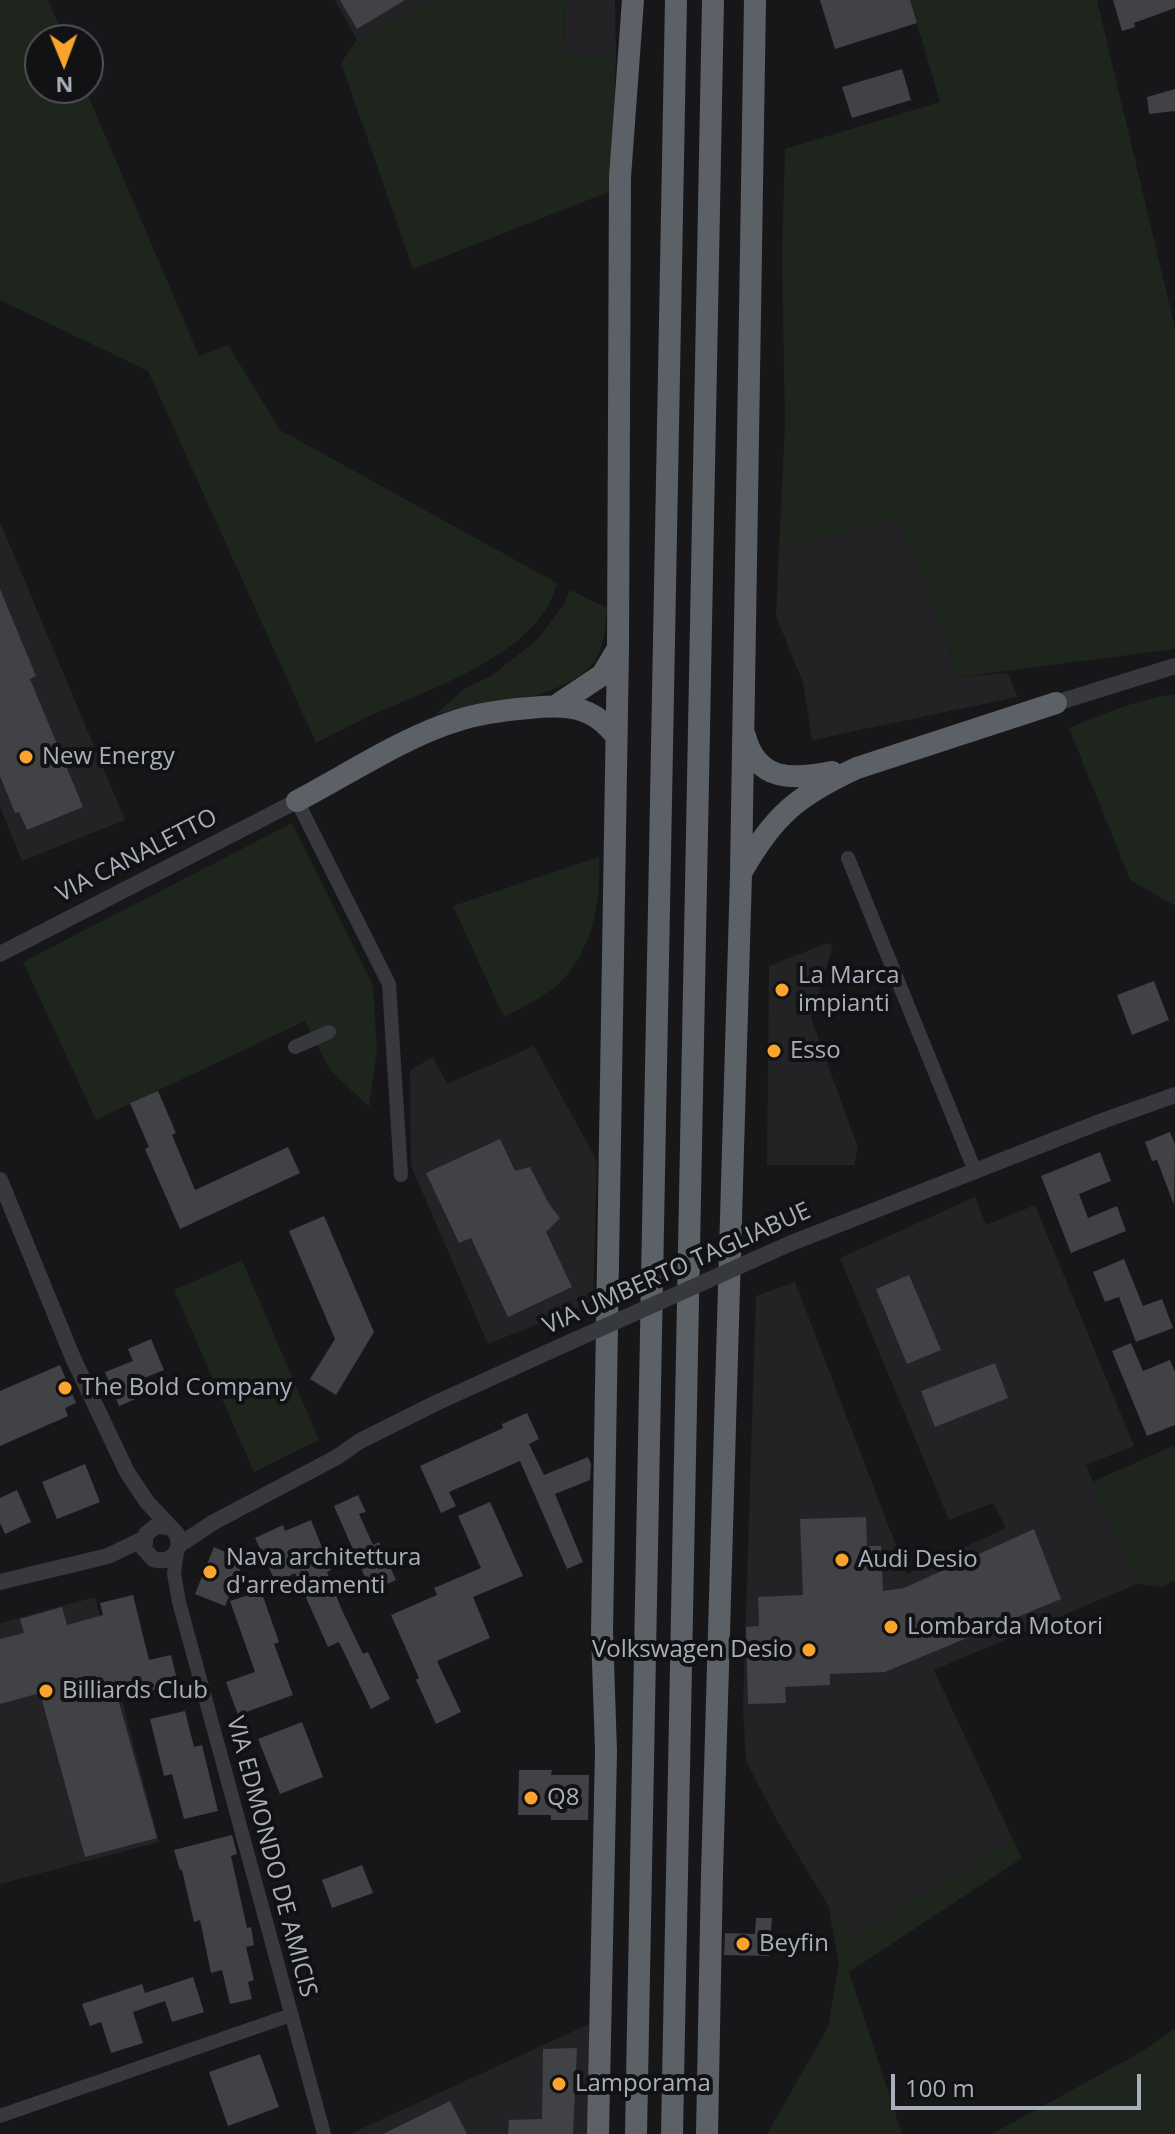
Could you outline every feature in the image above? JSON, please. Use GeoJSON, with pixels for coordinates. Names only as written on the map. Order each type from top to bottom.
{"type":"FeatureCollection","features":[{"type":"Feature","properties":{"kind":"highway"},"geometry":{"type":"LineString","coordinates":[[598,2134],[606,1751],[602,1632],[618,649],[620,177],[633,0]]}},
{"type":"Feature","properties":{"kind":"highway"},"geometry":{"type":"LineString","coordinates":[[636,2134],[649,1305],[676,0]]}},
{"type":"Feature","properties":{"kind":"highway"},"geometry":{"type":"LineString","coordinates":[[672,2134],[713,0]]}},
{"type":"Feature","properties":{"kind":"highway"},"geometry":{"type":"LineString","coordinates":[[707,2134],[741,874],[741,724],[755,0]]}},
{"type":"Feature","properties":{"kind":"highway"},"geometry":{"type":"LineString","coordinates":[[557,705],[602,675],[618,649]]}},
{"type":"Feature","properties":{"kind":"highway"},"geometry":{"type":"LineString","coordinates":[[741,874],[756,846],[777,818],[803,796],[857,768],[1056,703]]}},
{"type":"Feature","properties":{"kind":"highway"},"geometry":{"type":"LineString","coordinates":[[297,801],[421,735],[455,721],[500,711],[557,705],[582,709],[604,720],[616,736]]}},
{"type":"Feature","properties":{"kind":"highway"},"geometry":{"type":"LineString","coordinates":[[741,724],[754,760],[766,769],[792,778],[857,768]]}},
{"type":"Feature","properties":{"kind":"street"},"geometry":{"type":"LineString","coordinates":[[1056,703],[1175,666]]}},
{"type":"Feature","properties":{"kind":"street"},"geometry":{"type":"LineString","coordinates":[[297,801],[389,984],[401,1175]]}},
{"type":"Feature","properties":{"kind":"street","name":"VIA CANALETTO"},"geometry":{"type":"LineString","coordinates":[[0,954],[297,801]]}},
{"type":"Feature","properties":{"kind":"street"},"geometry":{"type":"LineString","coordinates":[[848,858],[975,1171]]}},
{"type":"Feature","properties":{"kind":"street"},"geometry":{"type":"LineString","coordinates":[[295,1047],[329,1032]]}},
{"type":"Feature","properties":{"kind":"street","name":"VIA UMBERTO TAGLIABUE"},"geometry":{"type":"LineString","coordinates":[[175,1538],[214,1522],[436,1403],[789,1244],[1175,1095]]}},
{"type":"Feature","properties":{"kind":"street"},"geometry":{"type":"LineString","coordinates":[[0,1180],[73,1358],[127,1472],[175,1538],[172,1557],[108,1556]]}},
{"type":"Feature","properties":{"kind":"street"},"geometry":{"type":"LineString","coordinates":[[127,1472],[144,1536],[144,1549],[153,1559]]}},
{"type":"Feature","properties":{"kind":"street"},"geometry":{"type":"LineString","coordinates":[[0,1582],[108,1556],[156,1526],[175,1538]]}},
{"type":"Feature","properties":{"kind":"street","name":"VIA EDMONDO DE AMICIS"},"geometry":{"type":"LineString","coordinates":[[175,1538],[176,1592],[324,2134]]}},
{"type":"Feature","properties":{"kind":"street","name":"VIA EDMONDO DE AMICIS"},"geometry":{"type":"LineString","coordinates":[[153,1559],[176,1592]]}},
{"type":"Feature","properties":{"kind":"street"},"geometry":{"type":"LineString","coordinates":[[0,2116],[291,2015]]}},
{"type":"Feature","properties":{"kind":"shaded area"},"geometry":{"type":"Polygon","coordinates":[[[0,0],[48,0],[58,24],[24,24],[24,104],[92,104],[199,356],[228,345],[280,430],[557,583],[547,607],[531,628],[485,663],[316,743],[148,371],[0,300],[0,0]]]}},
{"type":"Feature","properties":{"kind":"shaded area"},"geometry":{"type":"Polygon","coordinates":[[[335,0],[433,0],[357,40],[335,0]]]}},
{"type":"Feature","properties":{"kind":"shaded area"},"geometry":{"type":"Polygon","coordinates":[[[433,0],[565,0],[564,56],[616,56],[611,191],[413,269],[341,63],[357,40],[433,0]]]}},
{"type":"Feature","properties":{"kind":"shaded area"},"geometry":{"type":"Polygon","coordinates":[[[565,0],[615,0],[616,56],[564,57],[565,0]]]}},
{"type":"Feature","properties":{"kind":"shaded area"},"geometry":{"type":"Polygon","coordinates":[[[910,0],[1097,0],[1175,328],[1175,649],[959,677],[899,518],[779,550],[785,424],[782,253],[785,149],[940,102],[910,0]]]}},
{"type":"Feature","properties":{"kind":"shaded area"},"geometry":{"type":"Polygon","coordinates":[[[899,517],[959,677],[1008,673],[1017,697],[812,740],[803,683],[776,616],[779,550],[899,517]]]}},
{"type":"Feature","properties":{"kind":"shaded area"},"geometry":{"type":"Polygon","coordinates":[[[0,522],[125,820],[22,861],[0,807],[0,522]]]}},
{"type":"Feature","properties":{"kind":"shaded area"},"geometry":{"type":"Polygon","coordinates":[[[570,590],[607,608],[599,652],[585,671],[547,692],[436,714],[465,688],[490,677],[539,638],[564,604],[570,590]]]}},
{"type":"Feature","properties":{"kind":"shaded area"},"geometry":{"type":"Polygon","coordinates":[[[1175,694],[1175,906],[1130,880],[1069,728],[1134,703],[1175,694]]]}},
{"type":"Feature","properties":{"kind":"shaded area"},"geometry":{"type":"Polygon","coordinates":[[[292,823],[373,985],[377,1050],[369,1107],[330,1070],[305,1021],[96,1120],[23,962],[292,823]]]}},
{"type":"Feature","properties":{"kind":"shaded area"},"geometry":{"type":"Polygon","coordinates":[[[599,857],[599,888],[594,920],[576,963],[553,988],[504,1017],[453,906],[599,857]]]}},
{"type":"Feature","properties":{"kind":"shaded area"},"geometry":{"type":"Polygon","coordinates":[[[827,943],[833,945],[811,1018],[858,1148],[854,1165],[767,1165],[769,966],[827,943]]]}},
{"type":"Feature","properties":{"kind":"shaded area"},"geometry":{"type":"Polygon","coordinates":[[[534,1046],[597,1161],[593,1302],[488,1344],[411,1166],[410,1070],[433,1057],[447,1084],[534,1046]]]}},
{"type":"Feature","properties":{"kind":"shaded area","name":"Lombarda Motori"},"geometry":{"type":"Polygon","coordinates":[[[975,1197],[986,1225],[1035,1205],[1134,1446],[1086,1465],[1137,1584],[934,1670],[1013,1840],[849,1940],[776,1819],[746,1761],[743,1710],[756,1296],[795,1282],[907,1574],[1006,1528],[993,1503],[949,1520],[840,1258],[975,1197]]]}},
{"type":"Feature","properties":{"kind":"shaded area"},"geometry":{"type":"Polygon","coordinates":[[[242,1260],[319,1440],[254,1472],[174,1290],[242,1260]]]}},
{"type":"Feature","properties":{"kind":"shaded area"},"geometry":{"type":"Polygon","coordinates":[[[1175,1445],[1175,1581],[1162,1587],[1137,1584],[1092,1482],[1175,1445]]]}},
{"type":"Feature","properties":{"kind":"shaded area"},"geometry":{"type":"Polygon","coordinates":[[[95,1597],[159,1842],[0,1884],[0,1623],[95,1597]]]}},
{"type":"Feature","properties":{"kind":"shaded area"},"geometry":{"type":"Polygon","coordinates":[[[1013,1840],[1022,1858],[849,1972],[902,2134],[767,2134],[828,2027],[839,1963],[828,1905],[849,1939],[1013,1840]]]}},
{"type":"Feature","properties":{"kind":"shaded area"},"geometry":{"type":"Polygon","coordinates":[[[589,2024],[588,2134],[350,2134],[589,2024]]]}},
{"type":"Feature","properties":{"kind":"shaded area"},"geometry":{"type":"Polygon","coordinates":[[[1175,2028],[1175,2134],[992,2134],[1143,2051],[1175,2028]]]}},
{"type":"Feature","properties":{"kind":"building"},"geometry":{"type":"Polygon","coordinates":[[[340,0],[405,0],[357,29],[340,0]]]}},
{"type":"Feature","properties":{"kind":"building"},"geometry":{"type":"Polygon","coordinates":[[[820,0],[910,0],[917,23],[835,49],[820,0]]]}},
{"type":"Feature","properties":{"kind":"building"},"geometry":{"type":"Polygon","coordinates":[[[1113,0],[1175,0],[1175,8],[1134,23],[1135,27],[1122,31],[1113,0]]]}},
{"type":"Feature","properties":{"kind":"building"},"geometry":{"type":"Polygon","coordinates":[[[902,69],[911,100],[852,118],[842,87],[902,69]]]}},
{"type":"Feature","properties":{"kind":"building"},"geometry":{"type":"Polygon","coordinates":[[[1175,89],[1175,111],[1149,114],[1147,97],[1175,89]]]}},
{"type":"Feature","properties":{"kind":"building"},"geometry":{"type":"Polygon","coordinates":[[[0,589],[36,676],[30,679],[83,807],[27,830],[19,812],[15,813],[0,776],[0,589]]]}},
{"type":"Feature","properties":{"kind":"building"},"geometry":{"type":"Polygon","coordinates":[[[1154,981],[1169,1020],[1132,1035],[1117,995],[1154,981]]]}},
{"type":"Feature","properties":{"kind":"building"},"geometry":{"type":"Polygon","coordinates":[[[158,1091],[195,1190],[288,1147],[300,1173],[180,1229],[145,1149],[149,1147],[130,1103],[158,1091]]]}},
{"type":"Feature","properties":{"kind":"building"},"geometry":{"type":"Polygon","coordinates":[[[1170,1132],[1175,1144],[1174,1205],[1157,1160],[1152,1161],[1145,1142],[1170,1132]]]}},
{"type":"Feature","properties":{"kind":"building"},"geometry":{"type":"Polygon","coordinates":[[[500,1139],[515,1171],[530,1167],[560,1218],[546,1232],[572,1287],[508,1317],[471,1238],[459,1243],[426,1173],[500,1139]]]}},
{"type":"Feature","properties":{"kind":"building"},"geometry":{"type":"Polygon","coordinates":[[[1100,1152],[1111,1181],[1079,1194],[1088,1218],[1117,1206],[1126,1231],[1071,1253],[1041,1176],[1100,1152]]]}},
{"type":"Feature","properties":{"kind":"building"},"geometry":{"type":"Polygon","coordinates":[[[324,1216],[374,1332],[336,1395],[310,1379],[335,1339],[289,1231],[324,1216]]]}},
{"type":"Feature","properties":{"kind":"building"},"geometry":{"type":"Polygon","coordinates":[[[1124,1259],[1143,1306],[1162,1299],[1173,1328],[1136,1342],[1119,1297],[1105,1302],[1093,1272],[1124,1259]]]}},
{"type":"Feature","properties":{"kind":"building"},"geometry":{"type":"Polygon","coordinates":[[[909,1275],[941,1350],[907,1364],[876,1289],[909,1275]]]}},
{"type":"Feature","properties":{"kind":"building"},"geometry":{"type":"Polygon","coordinates":[[[151,1339],[164,1370],[144,1378],[150,1393],[119,1406],[105,1372],[133,1361],[128,1349],[151,1339]]]}},
{"type":"Feature","properties":{"kind":"building"},"geometry":{"type":"Polygon","coordinates":[[[1131,1343],[1143,1371],[1170,1360],[1175,1372],[1175,1425],[1147,1436],[1112,1351],[1131,1343]]]}},
{"type":"Feature","properties":{"kind":"building"},"geometry":{"type":"Polygon","coordinates":[[[995,1363],[1008,1398],[935,1427],[921,1391],[995,1363]]]}},
{"type":"Feature","properties":{"kind":"building"},"geometry":{"type":"Polygon","coordinates":[[[60,1365],[76,1403],[65,1408],[68,1416],[0,1446],[0,1391],[60,1365]]]}},
{"type":"Feature","properties":{"kind":"building"},"geometry":{"type":"Polygon","coordinates":[[[527,1413],[539,1439],[529,1444],[544,1475],[588,1457],[591,1464],[590,1480],[555,1494],[583,1562],[567,1569],[520,1461],[449,1492],[456,1506],[441,1513],[420,1466],[503,1428],[502,1424],[527,1413]]]}},
{"type":"Feature","properties":{"kind":"building"},"geometry":{"type":"Polygon","coordinates":[[[85,1464],[100,1502],[57,1519],[42,1482],[85,1464]]]}},
{"type":"Feature","properties":{"kind":"building"},"geometry":{"type":"Polygon","coordinates":[[[17,1490],[31,1522],[5,1534],[0,1523],[0,1498],[17,1490]]]}},
{"type":"Feature","properties":{"kind":"building"},"geometry":{"type":"Polygon","coordinates":[[[358,1495],[366,1512],[359,1514],[373,1545],[379,1542],[396,1580],[371,1591],[334,1506],[358,1495]]]}},
{"type":"Feature","properties":{"kind":"building"},"geometry":{"type":"Polygon","coordinates":[[[490,1502],[523,1576],[473,1597],[490,1638],[437,1661],[461,1712],[436,1724],[391,1615],[437,1595],[434,1588],[481,1568],[458,1516],[490,1502]]]}},
{"type":"Feature","properties":{"kind":"building"},"geometry":{"type":"Polygon","coordinates":[[[866,1517],[867,1546],[881,1546],[883,1591],[904,1588],[1034,1529],[1061,1599],[885,1672],[830,1674],[830,1685],[785,1687],[786,1703],[748,1704],[746,1627],[759,1626],[758,1597],[803,1595],[800,1519],[866,1517]]]}},
{"type":"Feature","properties":{"kind":"building"},"geometry":{"type":"Polygon","coordinates":[[[311,1520],[331,1570],[327,1572],[341,1608],[363,1654],[368,1652],[390,1699],[371,1709],[339,1642],[328,1647],[295,1573],[276,1583],[255,1538],[283,1525],[285,1531],[311,1520]]]}},
{"type":"Feature","properties":{"kind":"building"},"geometry":{"type":"Polygon","coordinates":[[[214,1547],[244,1560],[225,1606],[195,1594],[214,1547]]]}},
{"type":"Feature","properties":{"kind":"building"},"geometry":{"type":"Polygon","coordinates":[[[261,1591],[279,1642],[274,1644],[293,1695],[238,1715],[226,1682],[255,1672],[230,1601],[261,1591]]]}},
{"type":"Feature","properties":{"kind":"building"},"geometry":{"type":"Polygon","coordinates":[[[133,1595],[149,1660],[171,1655],[178,1684],[118,1699],[157,1838],[85,1857],[40,1693],[0,1704],[0,1639],[24,1633],[20,1619],[62,1607],[67,1625],[103,1615],[100,1603],[133,1595]]]}},
{"type":"Feature","properties":{"kind":"building"},"geometry":{"type":"Polygon","coordinates":[[[185,1711],[194,1747],[202,1745],[218,1811],[184,1819],[172,1774],[164,1776],[150,1719],[185,1711]]]}},
{"type":"Feature","properties":{"kind":"building"},"geometry":{"type":"Polygon","coordinates":[[[302,1722],[323,1777],[280,1794],[258,1739],[302,1722]]]}},
{"type":"Feature","properties":{"kind":"building"},"geometry":{"type":"Polygon","coordinates":[[[519,1770],[552,1770],[551,1775],[589,1775],[588,1820],[551,1820],[551,1815],[518,1815],[519,1770]]]}},
{"type":"Feature","properties":{"kind":"building"},"geometry":{"type":"Polygon","coordinates":[[[232,1835],[237,1854],[231,1856],[247,1928],[251,1927],[254,1945],[246,1947],[254,1980],[248,1982],[252,1999],[230,2004],[222,1970],[211,1973],[200,1920],[194,1922],[174,1850],[232,1835]]]}},
{"type":"Feature","properties":{"kind":"building"},"geometry":{"type":"Polygon","coordinates":[[[362,1865],[373,1893],[332,1908],[322,1880],[362,1865]]]}},
{"type":"Feature","properties":{"kind":"building"},"geometry":{"type":"Polygon","coordinates":[[[756,1918],[772,1918],[769,1956],[724,1955],[725,1933],[755,1934],[756,1918]]]}},
{"type":"Feature","properties":{"kind":"building"},"geometry":{"type":"Polygon","coordinates":[[[193,1977],[204,2012],[172,2022],[165,2001],[133,2012],[143,2043],[111,2053],[101,2022],[90,2026],[82,2004],[142,1984],[145,1993],[193,1977]]]}},
{"type":"Feature","properties":{"kind":"building","name":"Lamporama"},"geometry":{"type":"Polygon","coordinates":[[[577,2048],[573,2134],[508,2134],[509,2120],[542,2119],[543,2049],[577,2048]]]}},
{"type":"Feature","properties":{"kind":"building"},"geometry":{"type":"Polygon","coordinates":[[[260,2054],[279,2107],[228,2126],[209,2072],[260,2054]]]}},
{"type":"Feature","properties":{"kind":"building"},"geometry":{"type":"Polygon","coordinates":[[[450,2101],[467,2134],[383,2134],[450,2101]]]}},
{"type":"Feature","properties":{"kind":"place","name":"New Energy"},"geometry":{"type":"Point","coordinates":[26,757]}},
{"type":"Feature","properties":{"kind":"place","name":"La Marca impianti"},"geometry":{"type":"Point","coordinates":[782,990]}},
{"type":"Feature","properties":{"kind":"place","name":"Esso"},"geometry":{"type":"Point","coordinates":[774,1051]}},
{"type":"Feature","properties":{"kind":"place","name":"The Bold Company"},"geometry":{"type":"Point","coordinates":[65,1388]}},
{"type":"Feature","properties":{"kind":"place","name":"Audi Desio"},"geometry":{"type":"Point","coordinates":[842,1560]}},
{"type":"Feature","properties":{"kind":"place","name":"Nava architettura d'arredamenti"},"geometry":{"type":"Point","coordinates":[210,1572]}},
{"type":"Feature","properties":{"kind":"place","name":"Lombarda Motori"},"geometry":{"type":"Point","coordinates":[891,1627]}},
{"type":"Feature","properties":{"kind":"place","name":"Volkswagen Desio"},"geometry":{"type":"Point","coordinates":[809,1650]}},
{"type":"Feature","properties":{"kind":"place","name":"Billiards Club"},"geometry":{"type":"Point","coordinates":[46,1691]}},
{"type":"Feature","properties":{"kind":"place","name":"Q8"},"geometry":{"type":"Point","coordinates":[531,1798]}},
{"type":"Feature","properties":{"kind":"place","name":"Beyfin"},"geometry":{"type":"Point","coordinates":[743,1944]}},
{"type":"Feature","properties":{"kind":"place","name":"Lamporama"},"geometry":{"type":"Point","coordinates":[559,2084]}}]}
